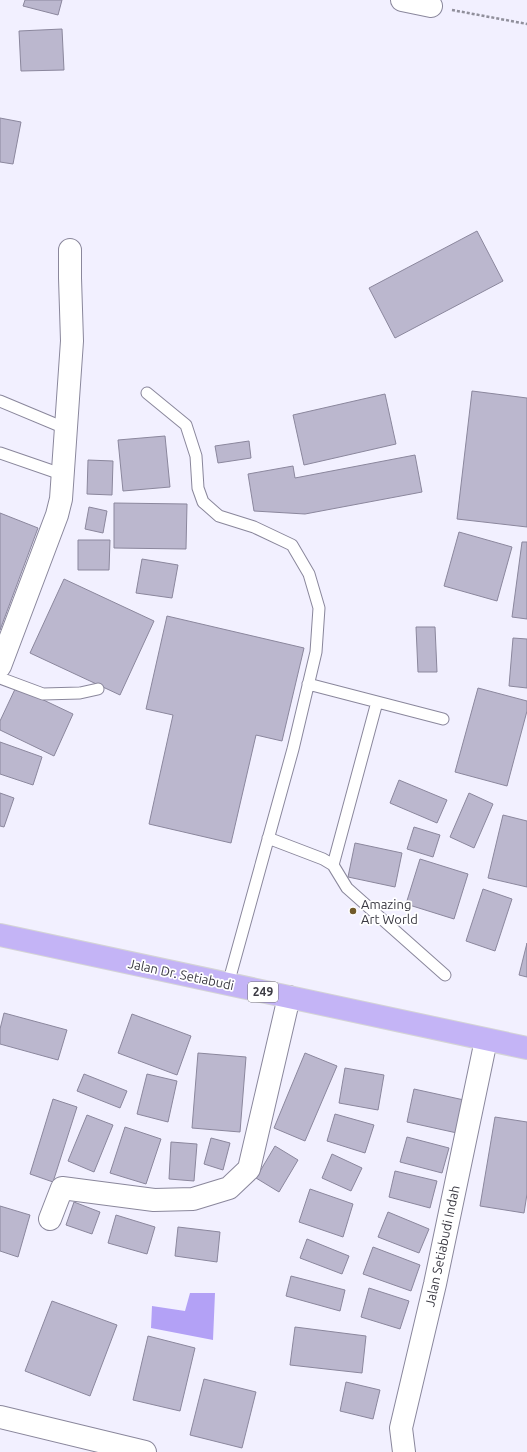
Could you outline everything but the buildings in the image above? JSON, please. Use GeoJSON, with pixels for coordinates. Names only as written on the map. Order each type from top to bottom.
{"type":"FeatureCollection","features":[{"type":"Feature","properties":{"kind":"main road","name":"Jalan Dr. Setiabudi"},"geometry":{"type":"LineString","coordinates":[[0,935],[527,1048]]}},
{"type":"Feature","properties":{"kind":"street"},"geometry":{"type":"LineString","coordinates":[[402,0],[431,6]]}},
{"type":"Feature","properties":{"kind":"street"},"geometry":{"type":"LineString","coordinates":[[0,666],[57,515],[61,499],[64,475],[72,341],[70,250]]}},
{"type":"Feature","properties":{"kind":"street"},"geometry":{"type":"LineString","coordinates":[[50,1219],[62,1188],[154,1200],[193,1199],[229,1188],[249,1169],[289,997]]}},
{"type":"Feature","properties":{"kind":"street","name":"Jalan Setiabudi Indah"},"geometry":{"type":"LineString","coordinates":[[404,1452],[401,1428],[435,1284],[486,1040]]}},
{"type":"Feature","properties":{"kind":"street"},"geometry":{"type":"LineString","coordinates":[[0,1417],[145,1452]]}},
{"type":"Feature","properties":{"kind":"lane"},"geometry":{"type":"LineString","coordinates":[[147,393],[186,425],[196,456],[198,488],[203,502],[219,516],[254,527],[292,545],[309,574],[319,608],[316,652],[293,749],[228,984]]}},
{"type":"Feature","properties":{"kind":"lane"},"geometry":{"type":"LineString","coordinates":[[0,401],[67,429]]}},
{"type":"Feature","properties":{"kind":"lane"},"geometry":{"type":"LineString","coordinates":[[0,453],[64,475]]}},
{"type":"Feature","properties":{"kind":"lane"},"geometry":{"type":"LineString","coordinates":[[0,678],[43,694],[80,693],[98,689]]}},
{"type":"Feature","properties":{"kind":"lane"},"geometry":{"type":"LineString","coordinates":[[308,684],[443,719]]}},
{"type":"Feature","properties":{"kind":"lane"},"geometry":{"type":"LineString","coordinates":[[333,865],[377,702]]}},
{"type":"Feature","properties":{"kind":"lane"},"geometry":{"type":"LineString","coordinates":[[268,838],[323,859],[333,865],[346,888],[445,975]]}},
{"type":"Feature","properties":{"kind":"path"},"geometry":{"type":"LineString","coordinates":[[431,6],[527,24]]}},
{"type":"Feature","properties":{"kind":"shaded area"},"geometry":{"type":"Polygon","coordinates":[[[190,1293],[215,1293],[213,1340],[151,1328],[152,1306],[185,1311],[190,1293]]]}},
{"type":"Feature","properties":{"kind":"place","name":"Amazing Art World"},"geometry":{"type":"Point","coordinates":[353,911]}}]}
